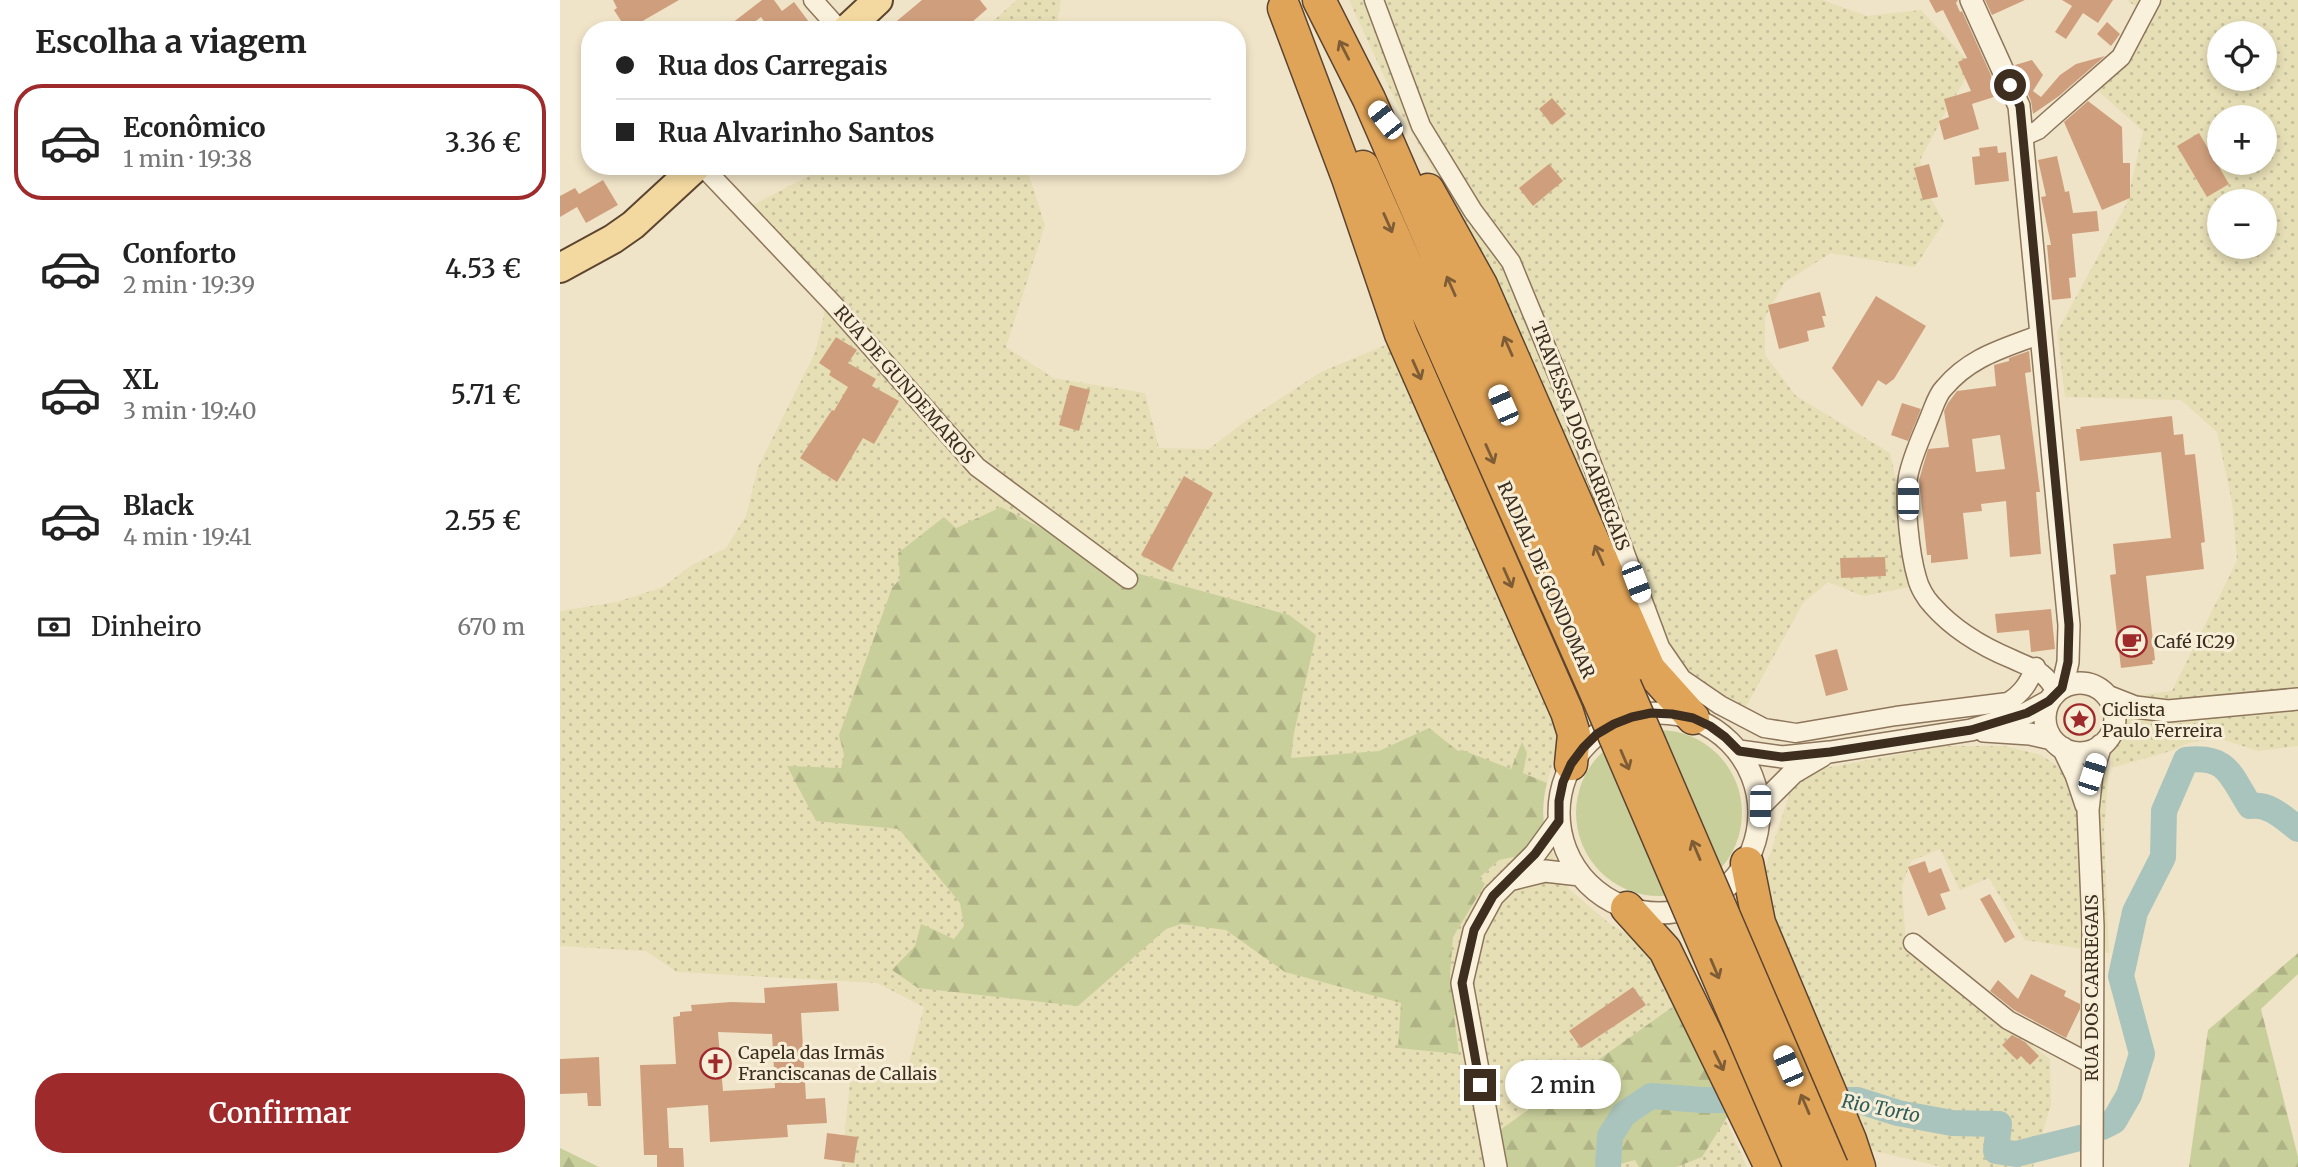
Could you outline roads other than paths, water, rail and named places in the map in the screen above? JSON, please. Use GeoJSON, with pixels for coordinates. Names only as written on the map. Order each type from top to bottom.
{"type":"FeatureCollection","features":[{"type":"Feature","properties":{"kind":"highway","name":"RADIAL DE GONDOMAR"},"geometry":{"type":"LineString","coordinates":[[1319,0],[1369,99],[1612,692],[1800,1167]]}},
{"type":"Feature","properties":{"kind":"highway","name":"RADIAL DE GONDOMAR"},"geometry":{"type":"LineString","coordinates":[[1282,4],[1334,102],[1832,1167]]}},
{"type":"Feature","properties":{"kind":"highway"},"geometry":{"type":"LineString","coordinates":[[1282,4],[1348,178],[1401,334],[1567,712],[1574,734],[1571,764]]}},
{"type":"Feature","properties":{"kind":"highway"},"geometry":{"type":"LineString","coordinates":[[1369,99],[1400,140],[1481,285],[1649,669],[1693,718]]}},
{"type":"Feature","properties":{"kind":"highway"},"geometry":{"type":"LineString","coordinates":[[1747,863],[1759,923],[1802,1023],[1858,1167]]}},
{"type":"Feature","properties":{"kind":"highway"},"geometry":{"type":"LineString","coordinates":[[1627,908],[1665,950],[1770,1167]]}},
{"type":"Feature","properties":{"kind":"main road"},"geometry":{"type":"LineString","coordinates":[[856,21],[878,0]]}},
{"type":"Feature","properties":{"kind":"main road"},"geometry":{"type":"LineString","coordinates":[[560,268],[613,239],[686,175]]}},
{"type":"Feature","properties":{"kind":"street"},"geometry":{"type":"LineString","coordinates":[[813,0],[832,21]]}},
{"type":"Feature","properties":{"kind":"street","name":"TRAVESSA DOS CARREGAIS"},"geometry":{"type":"LineString","coordinates":[[1374,0],[1421,126],[1473,211],[1511,262],[1570,405],[1660,647],[1682,679],[1720,705],[1764,728],[1796,733],[1896,716],[2008,702],[2019,695],[2036,667]]}},
{"type":"Feature","properties":{"kind":"street"},"geometry":{"type":"LineString","coordinates":[[1971,0],[2020,106],[2069,625],[2068,662],[2045,714],[2046,727],[2057,744]]}},
{"type":"Feature","properties":{"kind":"street"},"geometry":{"type":"LineString","coordinates":[[2022,136],[2038,130],[2121,57],[2151,0]]}},
{"type":"Feature","properties":{"kind":"street","name":"RUA DE GUNDEMAROS"},"geometry":{"type":"LineString","coordinates":[[711,175],[834,305],[976,467],[1128,579]]}},
{"type":"Feature","properties":{"kind":"street"},"geometry":{"type":"LineString","coordinates":[[2041,334],[1979,358],[1941,390],[1916,450],[1908,479],[1913,559],[1917,580],[1931,604],[1972,639],[2012,660],[2036,667],[2048,677],[2056,694]]}},
{"type":"Feature","properties":{"kind":"street"},"geometry":{"type":"LineString","coordinates":[[2069,625],[2081,659],[2114,708],[2115,722],[2106,740]]}},
{"type":"Feature","properties":{"kind":"street"},"geometry":{"type":"LineString","coordinates":[[1739,751],[1782,757],[1971,730],[2027,713],[2070,684],[2084,683],[2135,707],[2168,710],[2298,699]]}},
{"type":"Feature","properties":{"kind":"street"},"geometry":{"type":"LineString","coordinates":[[1971,730],[2029,734],[2076,753],[2089,751],[2136,721],[2168,710]]}},
{"type":"Feature","properties":{"kind":"street"},"geometry":{"type":"LineString","coordinates":[[1651,713],[1693,718],[1725,737],[1739,751],[1749,769],[1760,806],[1755,845],[1747,863],[1735,878],[1721,892],[1704,903],[1686,910],[1666,913],[1646,913],[1627,908],[1593,889],[1580,875],[1566,849],[1559,821],[1563,782],[1571,764],[1583,748],[1597,734],[1623,720],[1651,713]]}},
{"type":"Feature","properties":{"kind":"street","name":"RUA DOS CARREGAIS"},"geometry":{"type":"LineString","coordinates":[[2092,1167],[2093,926],[2088,810],[2092,774],[2106,740]]}},
{"type":"Feature","properties":{"kind":"street","name":"RUA DOS CARREGAIS"},"geometry":{"type":"LineString","coordinates":[[2057,744],[2076,775],[2088,810]]}},
{"type":"Feature","properties":{"kind":"street"},"geometry":{"type":"LineString","coordinates":[[1760,806],[1793,773],[1830,752]]}},
{"type":"Feature","properties":{"kind":"street"},"geometry":{"type":"LineString","coordinates":[[1496,1167],[1462,983],[1474,930],[1493,896],[1535,854],[1559,821]]}},
{"type":"Feature","properties":{"kind":"street"},"geometry":{"type":"LineString","coordinates":[[1507,880],[1545,871],[1580,875]]}},
{"type":"Feature","properties":{"kind":"street"},"geometry":{"type":"LineString","coordinates":[[1913,943],[2008,1020],[2093,1065]]}},
{"type":"Feature","properties":{"kind":"waterway","name":"Rio Torto"},"geometry":{"type":"LineString","coordinates":[[2102,1127],[2114,1121],[2129,1095],[2142,1054],[2121,976],[2135,912],[2163,857],[2164,811],[2186,760],[2200,759],[2219,764],[2232,777],[2250,806],[2270,809],[2298,829]]}},
{"type":"Feature","properties":{"kind":"waterway","name":"Rio Torto"},"geometry":{"type":"LineString","coordinates":[[1608,1167],[1610,1136],[1624,1114],[1651,1096],[1756,1100]]}},
{"type":"Feature","properties":{"kind":"waterway","name":"Rio Torto"},"geometry":{"type":"LineString","coordinates":[[1815,1100],[1857,1100],[1898,1113],[1952,1123],[1999,1124],[1996,1151],[2016,1154],[2084,1137]]}},
{"type":"Feature","properties":{"kind":"place","name":"Café IC29"},"geometry":{"type":"Point","coordinates":[2131,642]}},
{"type":"Feature","properties":{"kind":"place","name":"Ciclista Paulo Ferreira"},"geometry":{"type":"Point","coordinates":[2079,720]}},
{"type":"Feature","properties":{"kind":"place","name":"Capela das Irmãs Franciscanas de Callais"},"geometry":{"type":"Point","coordinates":[715,1063]}}]}
